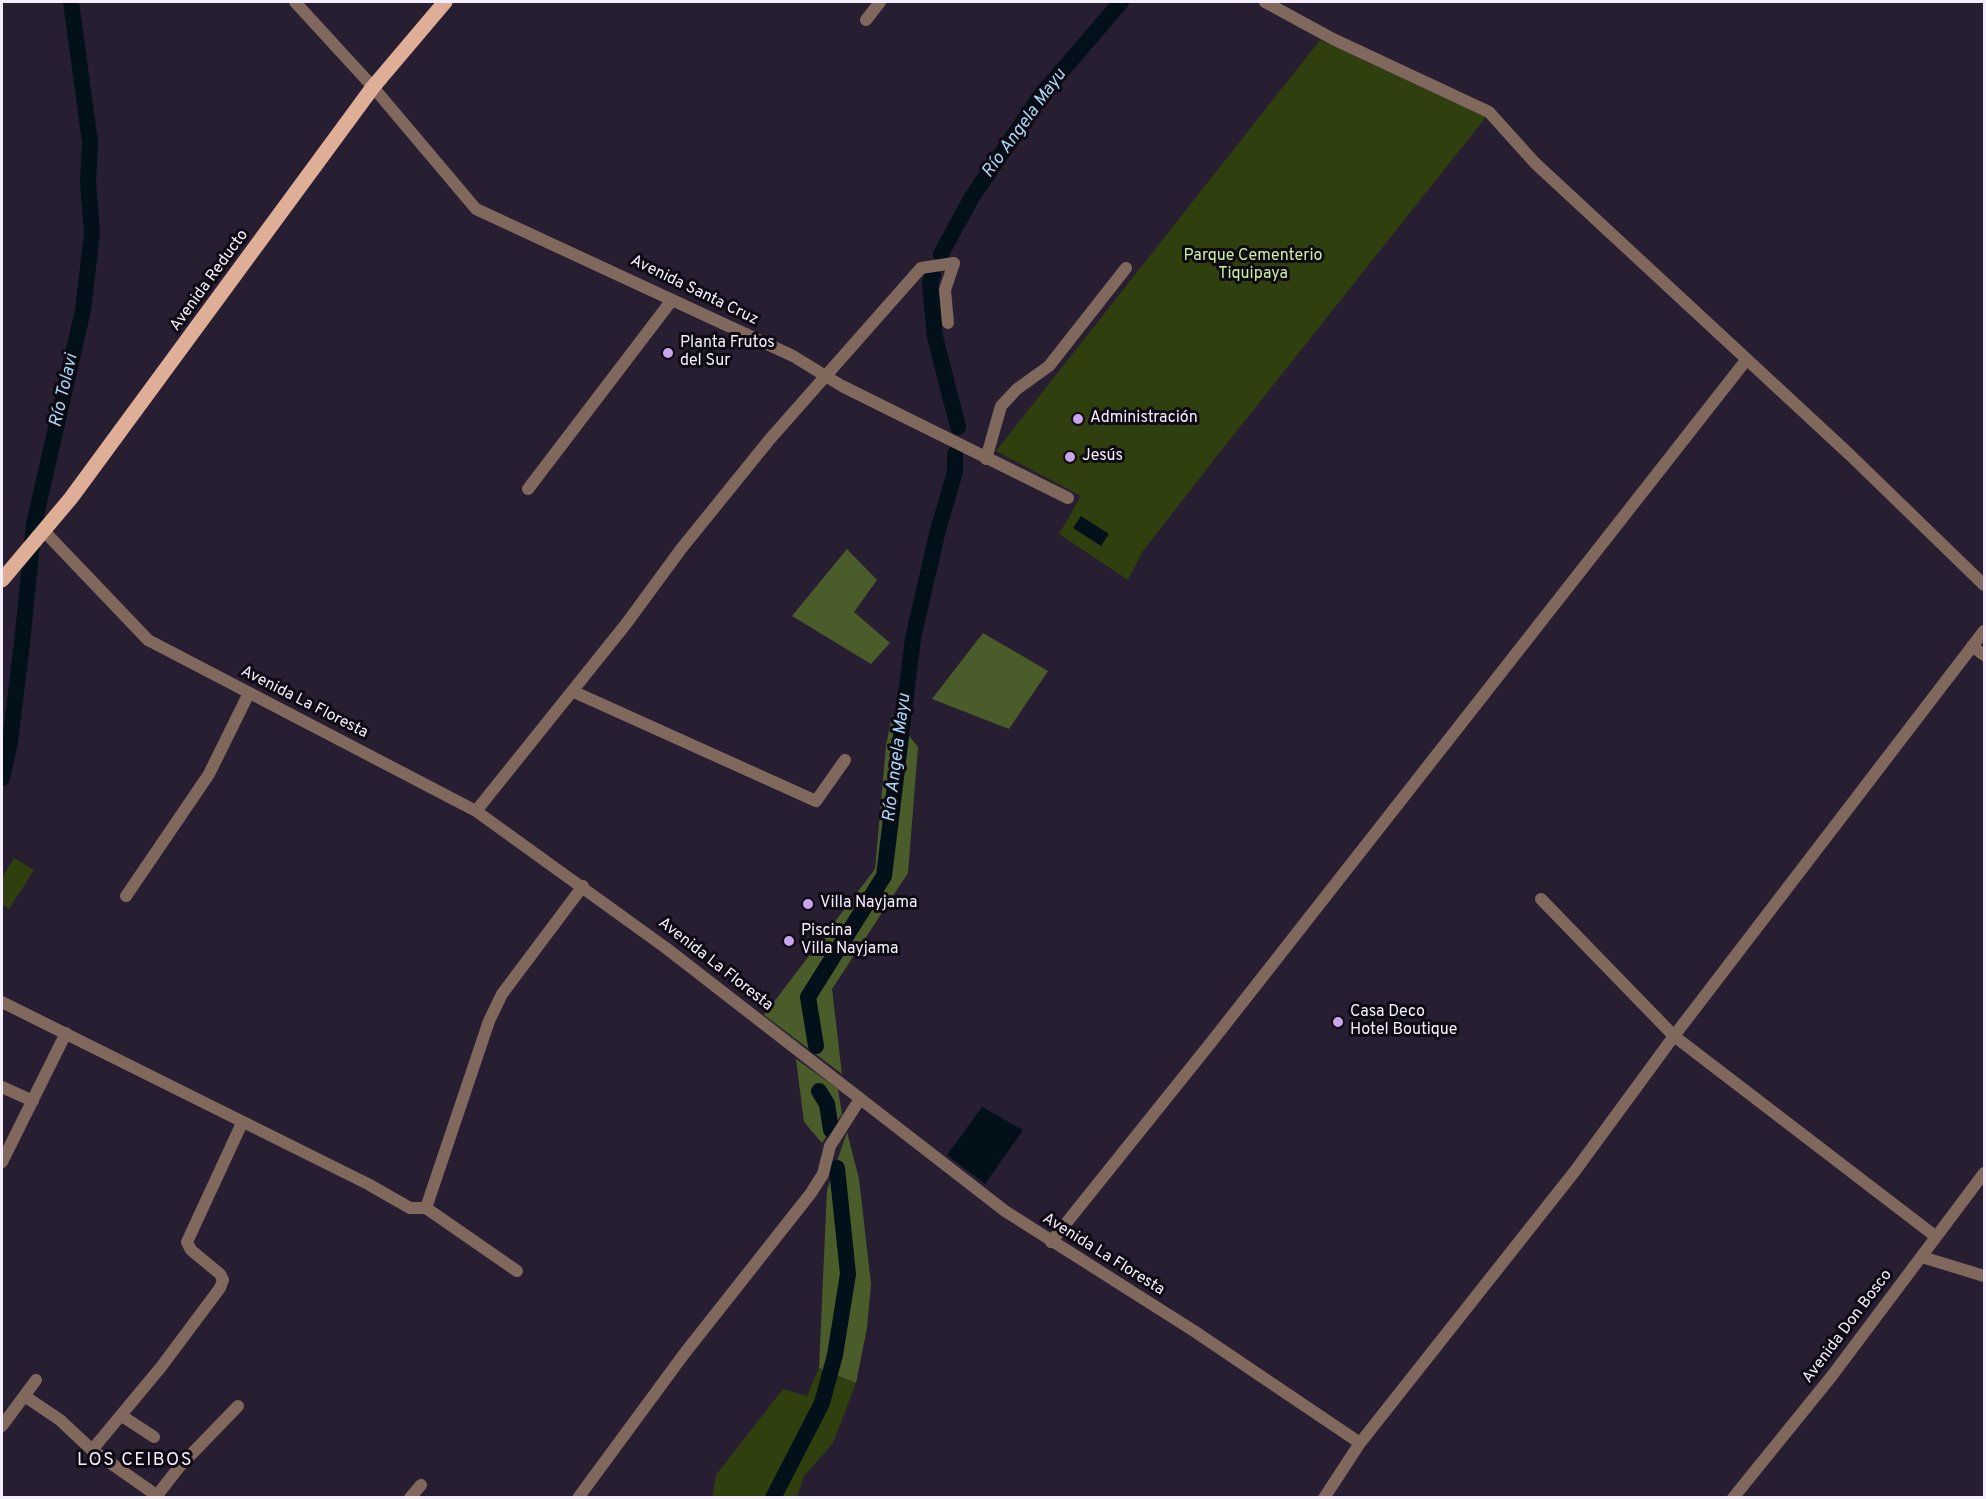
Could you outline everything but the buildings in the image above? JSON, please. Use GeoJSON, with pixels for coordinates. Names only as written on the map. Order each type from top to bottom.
{"type":"FeatureCollection","features":[{"type":"Feature","properties":{"kind":"main road","name":"Avenida Reducto"},"geometry":{"type":"LineString","coordinates":[[2,580],[71,498],[150,394],[373,87],[445,2]]}},
{"type":"Feature","properties":{"kind":"street","name":"Avenida Santa Cruz"},"geometry":{"type":"LineString","coordinates":[[295,2],[373,87],[476,209],[793,356],[842,386],[1068,498]]}},
{"type":"Feature","properties":{"kind":"street"},"geometry":{"type":"LineString","coordinates":[[866,20],[880,2]]}},
{"type":"Feature","properties":{"kind":"street"},"geometry":{"type":"LineString","coordinates":[[1264,2],[1333,39],[1489,112],[1535,163],[1747,359],[1984,585]]}},
{"type":"Feature","properties":{"kind":"street"},"geometry":{"type":"LineString","coordinates":[[476,811],[681,549],[826,375],[921,268],[954,263],[945,290],[948,323]]}},
{"type":"Feature","properties":{"kind":"street"},"geometry":{"type":"LineString","coordinates":[[986,459],[1001,406],[1017,389],[1049,366],[1126,268]]}},
{"type":"Feature","properties":{"kind":"street"},"geometry":{"type":"LineString","coordinates":[[528,489],[672,300]]}},
{"type":"Feature","properties":{"kind":"street"},"geometry":{"type":"LineString","coordinates":[[1050,1242],[1213,1040],[1747,359]]}},
{"type":"Feature","properties":{"kind":"street","name":"Avenida La Floresta"},"geometry":{"type":"LineString","coordinates":[[41,533],[148,640],[476,811],[583,886],[1005,1211],[1050,1242],[1194,1331],[1360,1443]]}},
{"type":"Feature","properties":{"kind":"street"},"geometry":{"type":"LineString","coordinates":[[1328,1496],[1360,1443],[1575,1171],[1674,1036],[1984,631]]}},
{"type":"Feature","properties":{"kind":"street"},"geometry":{"type":"LineString","coordinates":[[1972,646],[1984,655]]}},
{"type":"Feature","properties":{"kind":"street"},"geometry":{"type":"LineString","coordinates":[[572,691],[816,801],[845,760]]}},
{"type":"Feature","properties":{"kind":"street"},"geometry":{"type":"LineString","coordinates":[[126,896],[209,774],[249,693]]}},
{"type":"Feature","properties":{"kind":"street"},"geometry":{"type":"LineString","coordinates":[[426,1208],[489,1021],[502,994],[583,886]]}},
{"type":"Feature","properties":{"kind":"street"},"geometry":{"type":"LineString","coordinates":[[1541,899],[1674,1036],[1935,1236]]}},
{"type":"Feature","properties":{"kind":"street"},"geometry":{"type":"LineString","coordinates":[[2,1002],[368,1184],[410,1208],[426,1208],[517,1271]]}},
{"type":"Feature","properties":{"kind":"street"},"geometry":{"type":"LineString","coordinates":[[2,1162],[66,1033]]}},
{"type":"Feature","properties":{"kind":"street"},"geometry":{"type":"LineString","coordinates":[[2,1086],[33,1101]]}},
{"type":"Feature","properties":{"kind":"street"},"geometry":{"type":"LineString","coordinates":[[578,1497],[684,1354],[811,1193],[823,1174],[830,1146],[860,1099]]}},
{"type":"Feature","properties":{"kind":"street"},"geometry":{"type":"LineString","coordinates":[[92,1450],[122,1416],[220,1288],[223,1280],[220,1274],[191,1250],[187,1242],[242,1123]]}},
{"type":"Feature","properties":{"kind":"street","name":"Avenida Don Bosco"},"geometry":{"type":"LineString","coordinates":[[1733,1497],[1831,1377],[1984,1173]]}},
{"type":"Feature","properties":{"kind":"street"},"geometry":{"type":"LineString","coordinates":[[1922,1257],[1984,1276]]}},
{"type":"Feature","properties":{"kind":"street"},"geometry":{"type":"LineString","coordinates":[[2,1426],[26,1397],[36,1380]]}},
{"type":"Feature","properties":{"kind":"street"},"geometry":{"type":"LineString","coordinates":[[26,1397],[60,1420],[92,1450],[156,1496],[180,1466],[238,1406]]}},
{"type":"Feature","properties":{"kind":"street"},"geometry":{"type":"LineString","coordinates":[[122,1416],[154,1437]]}},
{"type":"Feature","properties":{"kind":"street"},"geometry":{"type":"LineString","coordinates":[[410,1497],[421,1485]]}},
{"type":"Feature","properties":{"kind":"green space","name":"Parque Cementerio Tiquipaya"},"geometry":{"type":"Polygon","coordinates":[[[1320,40],[1486,117],[1143,551],[1128,580],[1059,534],[1081,496],[996,451],[1320,40]]]}},
{"type":"Feature","properties":{"kind":"green space"},"geometry":{"type":"Polygon","coordinates":[[[847,549],[877,580],[854,612],[890,643],[871,664],[792,616],[847,549]]]}},
{"type":"Feature","properties":{"kind":"green space"},"geometry":{"type":"Polygon","coordinates":[[[983,633],[1048,671],[1009,729],[932,699],[983,633]]]}},
{"type":"Feature","properties":{"kind":"green space"},"geometry":{"type":"Polygon","coordinates":[[[892,715],[918,747],[908,873],[832,989],[842,1074],[764,1015],[875,869],[886,746],[892,715]]]}},
{"type":"Feature","properties":{"kind":"green space"},"geometry":{"type":"Polygon","coordinates":[[[14,858],[34,870],[9,909],[2,904],[2,878],[14,858]]]}},
{"type":"Feature","properties":{"kind":"green space"},"geometry":{"type":"Polygon","coordinates":[[[796,1059],[838,1089],[842,1114],[822,1143],[804,1122],[796,1059]]]}},
{"type":"Feature","properties":{"kind":"green space"},"geometry":{"type":"Polygon","coordinates":[[[847,1132],[859,1179],[871,1284],[867,1328],[856,1383],[819,1368],[827,1190],[847,1132]]]}},
{"type":"Feature","properties":{"kind":"green space"},"geometry":{"type":"Polygon","coordinates":[[[819,1368],[856,1383],[833,1443],[804,1476],[797,1497],[712,1498],[716,1475],[783,1389],[807,1396],[819,1368]]]}},
{"type":"Feature","properties":{"kind":"shaded area"},"geometry":{"type":"Polygon","coordinates":[[[1081,516],[1109,534],[1101,546],[1073,528],[1081,516]]]}},
{"type":"Feature","properties":{"kind":"shaded area"},"geometry":{"type":"Polygon","coordinates":[[[982,1107],[1023,1130],[985,1184],[947,1155],[982,1107]]]}},
{"type":"Feature","properties":{"kind":"waterway","name":"Río Tolavi"},"geometry":{"type":"LineString","coordinates":[[2,778],[10,742],[34,524],[83,310],[92,233],[88,182],[90,142],[71,2]]}},
{"type":"Feature","properties":{"kind":"waterway","name":"Río Angela Mayu"},"geometry":{"type":"LineString","coordinates":[[941,254],[972,197],[1042,94],[1121,2]]}},
{"type":"Feature","properties":{"kind":"waterway","name":"Río Angela Mayu"},"geometry":{"type":"LineString","coordinates":[[933,275],[930,283],[935,337],[958,427]]}},
{"type":"Feature","properties":{"kind":"waterway","name":"Río Angela Mayu"},"geometry":{"type":"LineString","coordinates":[[816,1046],[808,997],[884,876],[913,638],[938,530],[955,472],[955,454]]}},
{"type":"Feature","properties":{"kind":"waterway","name":"Río Angela Mayu"},"geometry":{"type":"LineString","coordinates":[[819,1091],[827,1104],[831,1130]]}},
{"type":"Feature","properties":{"kind":"waterway","name":"Río Angela Mayu"},"geometry":{"type":"LineString","coordinates":[[773,1498],[822,1403],[835,1355],[848,1274],[837,1168]]}},
{"type":"Feature","properties":{"kind":"place","name":"Planta Frutos del Sur"},"geometry":{"type":"Point","coordinates":[668,353]}},
{"type":"Feature","properties":{"kind":"place","name":"Administración"},"geometry":{"type":"Point","coordinates":[1078,419]}},
{"type":"Feature","properties":{"kind":"place","name":"Jesús"},"geometry":{"type":"Point","coordinates":[1070,457]}},
{"type":"Feature","properties":{"kind":"place","name":"Villa Nayjama"},"geometry":{"type":"Point","coordinates":[808,904]}},
{"type":"Feature","properties":{"kind":"place","name":"Piscina Villa Nayjama"},"geometry":{"type":"Point","coordinates":[789,941]}},
{"type":"Feature","properties":{"kind":"place","name":"Casa Deco Hotel Boutique"},"geometry":{"type":"Point","coordinates":[1338,1022]}},
{"type":"Feature","properties":{"kind":"district","name":"LOS CEIBOS"},"geometry":{"type":"Point","coordinates":[135,1461]}}]}
